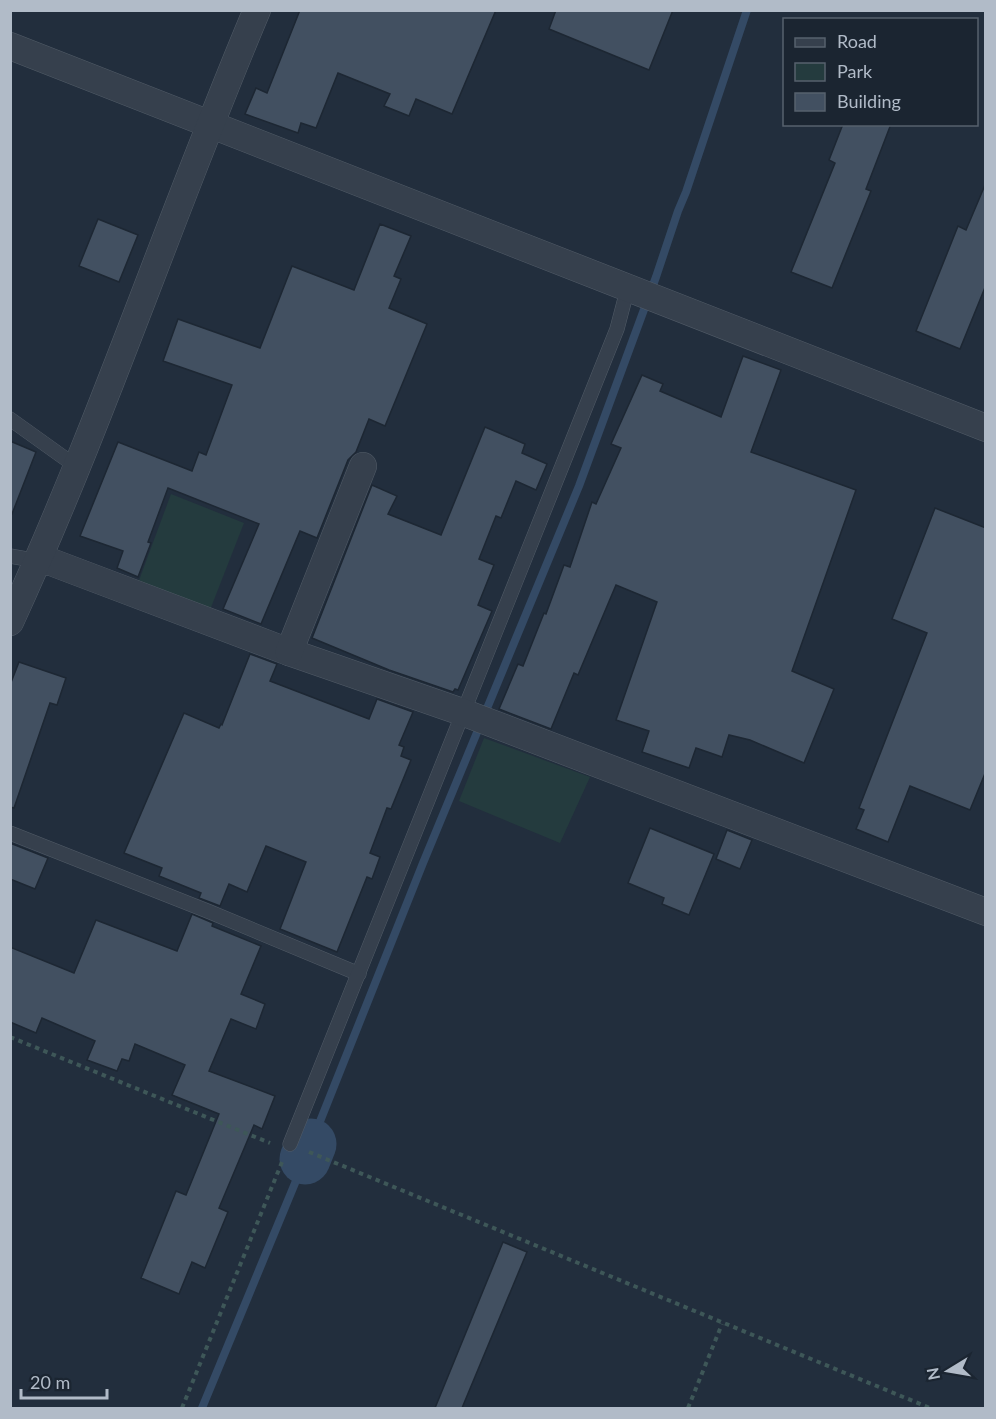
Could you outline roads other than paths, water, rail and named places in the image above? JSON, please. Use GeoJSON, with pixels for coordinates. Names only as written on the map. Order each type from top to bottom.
{"type":"FeatureCollection","features":[{"type":"Feature","properties":{"kind":"street"},"geometry":{"type":"LineString","coordinates":[[10,622],[77,467],[171,221],[257,10]]}},
{"type":"Feature","properties":{"kind":"street"},"geometry":{"type":"LineString","coordinates":[[10,46],[986,428]]}},
{"type":"Feature","properties":{"kind":"street"},"geometry":{"type":"LineString","coordinates":[[290,652],[363,466]]}},
{"type":"Feature","properties":{"kind":"street"},"geometry":{"type":"LineString","coordinates":[[38,561],[51,562],[290,652],[476,717],[986,912]]}},
{"type":"Feature","properties":{"kind":"lane"},"geometry":{"type":"LineString","coordinates":[[289,1147],[359,974],[476,717],[631,289]]}},
{"type":"Feature","properties":{"kind":"lane"},"geometry":{"type":"LineString","coordinates":[[10,419],[77,467]]}},
{"type":"Feature","properties":{"kind":"lane"},"geometry":{"type":"LineString","coordinates":[[10,556],[38,561]]}},
{"type":"Feature","properties":{"kind":"lane"},"geometry":{"type":"LineString","coordinates":[[10,833],[359,974]]}},
{"type":"Feature","properties":{"kind":"waterway"},"geometry":{"type":"LineString","coordinates":[[311,1144],[423,863],[579,486],[656,277],[747,10]]}},
{"type":"Feature","properties":{"kind":"waterway"},"geometry":{"type":"LineString","coordinates":[[305,1159],[311,1144]]}},
{"type":"Feature","properties":{"kind":"waterway"},"geometry":{"type":"LineString","coordinates":[[202,1408],[305,1159]]}}]}
